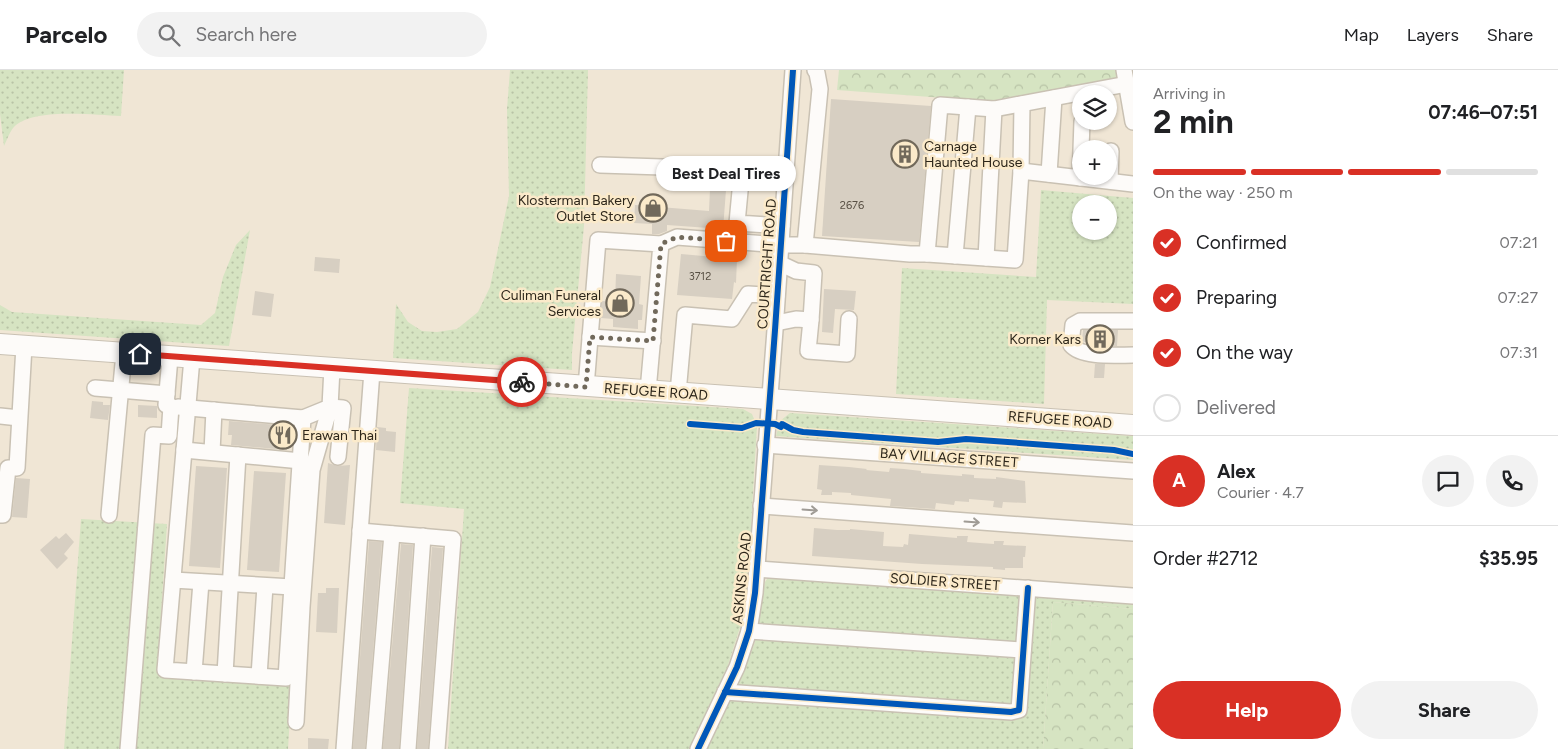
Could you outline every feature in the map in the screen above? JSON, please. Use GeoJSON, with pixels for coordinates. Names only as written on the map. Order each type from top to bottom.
{"type":"FeatureCollection","features":[{"type":"Feature","properties":{"kind":"main road","name":"REFUGEE ROAD"},"geometry":{"type":"LineString","coordinates":[[0,344],[1133,425]]}},
{"type":"Feature","properties":{"kind":"street","name":"COURTRIGHT ROAD"},"geometry":{"type":"LineString","coordinates":[[769,400],[793,70]]}},
{"type":"Feature","properties":{"kind":"street"},"geometry":{"type":"LineString","coordinates":[[805,245],[820,89],[815,70]]}},
{"type":"Feature","properties":{"kind":"street"},"geometry":{"type":"LineString","coordinates":[[1104,85],[1126,77],[1133,122]]}},
{"type":"Feature","properties":{"kind":"street"},"geometry":{"type":"LineString","coordinates":[[927,254],[940,105],[994,109],[1072,95]]}},
{"type":"Feature","properties":{"kind":"street"},"geometry":{"type":"LineString","coordinates":[[1049,174],[1054,98]]}},
{"type":"Feature","properties":{"kind":"street"},"geometry":{"type":"LineString","coordinates":[[586,387],[598,240],[661,244],[677,237],[1015,260],[1021,171],[1022,104]]}},
{"type":"Feature","properties":{"kind":"street"},"geometry":{"type":"LineString","coordinates":[[955,256],[968,107]]}},
{"type":"Feature","properties":{"kind":"street"},"geometry":{"type":"LineString","coordinates":[[986,258],[994,109]]}},
{"type":"Feature","properties":{"kind":"street"},"geometry":{"type":"LineString","coordinates":[[600,165],[785,172]]}},
{"type":"Feature","properties":{"kind":"street"},"geometry":{"type":"LineString","coordinates":[[742,170],[737,223],[782,226]]}},
{"type":"Feature","properties":{"kind":"street"},"geometry":{"type":"LineString","coordinates":[[1021,171],[1072,177]]}},
{"type":"Feature","properties":{"kind":"street"},"geometry":{"type":"LineString","coordinates":[[1117,182],[1133,184]]}},
{"type":"Feature","properties":{"kind":"street"},"geometry":{"type":"LineString","coordinates":[[648,391],[661,244]]}},
{"type":"Feature","properties":{"kind":"street"},"geometry":{"type":"LineString","coordinates":[[780,263],[796,271],[814,273],[808,351],[847,354],[849,319]]}},
{"type":"Feature","properties":{"kind":"street"},"geometry":{"type":"LineString","coordinates":[[678,393],[685,315],[732,319],[748,294],[777,296]]}},
{"type":"Feature","properties":{"kind":"street"},"geometry":{"type":"LineString","coordinates":[[776,323],[796,319],[811,320]]}},
{"type":"Feature","properties":{"kind":"street"},"geometry":{"type":"LineString","coordinates":[[1133,321],[1080,321],[1073,325],[1071,345],[1075,350],[1086,354],[1133,355]]}},
{"type":"Feature","properties":{"kind":"street"},"geometry":{"type":"LineString","coordinates":[[590,337],[653,341]]}},
{"type":"Feature","properties":{"kind":"street"},"geometry":{"type":"LineString","coordinates":[[0,515],[3,515],[8,468],[18,468],[24,346]]}},
{"type":"Feature","properties":{"kind":"street"},"geometry":{"type":"LineString","coordinates":[[109,515],[124,353]]}},
{"type":"Feature","properties":{"kind":"street"},"geometry":{"type":"LineString","coordinates":[[128,749],[153,435],[169,436],[170,357]]}},
{"type":"Feature","properties":{"kind":"street"},"geometry":{"type":"LineString","coordinates":[[192,358],[165,670],[286,678],[303,418]]}},
{"type":"Feature","properties":{"kind":"street"},"geometry":{"type":"LineString","coordinates":[[296,722],[312,470],[330,407],[332,368]]}},
{"type":"Feature","properties":{"kind":"street"},"geometry":{"type":"LineString","coordinates":[[344,749],[372,371]]}},
{"type":"Feature","properties":{"kind":"street"},"geometry":{"type":"LineString","coordinates":[[95,388],[121,389],[169,400],[187,408],[303,418],[330,407],[343,408],[338,457]]}},
{"type":"Feature","properties":{"kind":"street","name":"ASKINS ROAD"},"geometry":{"type":"LineString","coordinates":[[698,749],[737,667],[749,631],[757,569],[769,400]]}},
{"type":"Feature","properties":{"kind":"street"},"geometry":{"type":"LineString","coordinates":[[212,452],[214,410]]}},
{"type":"Feature","properties":{"kind":"street"},"geometry":{"type":"LineString","coordinates":[[0,416],[19,418]]}},
{"type":"Feature","properties":{"kind":"street","name":"BAY VILLAGE STREET"},"geometry":{"type":"LineString","coordinates":[[765,445],[1133,471]]}},
{"type":"Feature","properties":{"kind":"street"},"geometry":{"type":"LineString","coordinates":[[184,450],[301,461]]}},
{"type":"Feature","properties":{"kind":"street"},"geometry":{"type":"LineString","coordinates":[[225,674],[238,455]]}},
{"type":"Feature","properties":{"kind":"street"},"geometry":{"type":"LineString","coordinates":[[761,506],[1133,533]]}},
{"type":"Feature","properties":{"kind":"street"},"geometry":{"type":"LineString","coordinates":[[360,531],[453,538],[437,749]]}},
{"type":"Feature","properties":{"kind":"street"},"geometry":{"type":"LineString","coordinates":[[374,749],[392,534]]}},
{"type":"Feature","properties":{"kind":"street"},"geometry":{"type":"LineString","coordinates":[[408,749],[423,536]]}},
{"type":"Feature","properties":{"kind":"street","name":"SOLDIER STREET"},"geometry":{"type":"LineString","coordinates":[[757,569],[1133,596]]}},
{"type":"Feature","properties":{"kind":"street"},"geometry":{"type":"LineString","coordinates":[[173,580],[292,587]]}},
{"type":"Feature","properties":{"kind":"street"},"geometry":{"type":"LineString","coordinates":[[194,672],[201,582]]}},
{"type":"Feature","properties":{"kind":"street"},"geometry":{"type":"LineString","coordinates":[[259,676],[266,586]]}},
{"type":"Feature","properties":{"kind":"street"},"geometry":{"type":"LineString","coordinates":[[725,692],[1010,712],[1019,710],[1028,588]]}},
{"type":"Feature","properties":{"kind":"street"},"geometry":{"type":"LineString","coordinates":[[749,631],[1023,650]]}},
{"type":"Feature","properties":{"kind":"green space"},"geometry":{"type":"Polygon","coordinates":[[[0,70],[124,70],[121,116],[51,114],[37,116],[16,125],[10,132],[4,146],[0,114],[0,70]]]}},
{"type":"Feature","properties":{"kind":"green space"},"geometry":{"type":"Polygon","coordinates":[[[510,70],[588,70],[584,226],[572,370],[393,358],[396,304],[408,322],[422,331],[437,332],[457,329],[478,312],[490,287],[509,196],[507,109],[510,70]]]}},
{"type":"Feature","properties":{"kind":"green space"},"geometry":{"type":"Polygon","coordinates":[[[839,70],[1133,70],[1133,76],[1086,85],[1072,85],[1072,88],[998,102],[837,90],[839,70]]]}},
{"type":"Feature","properties":{"kind":"green space"},"geometry":{"type":"Polygon","coordinates":[[[1041,190],[1098,195],[1072,195],[1072,240],[1117,240],[1117,197],[1133,198],[1133,304],[1047,300],[1044,404],[896,394],[902,268],[1036,277],[1041,190]]]}},
{"type":"Feature","properties":{"kind":"green space"},"geometry":{"type":"Polygon","coordinates":[[[250,230],[229,346],[0,330],[0,305],[12,312],[201,325],[215,313],[223,277],[236,245],[250,230]]]}},
{"type":"Feature","properties":{"kind":"green space"},"geometry":{"type":"Polygon","coordinates":[[[409,388],[743,409],[752,414],[757,426],[748,579],[743,618],[728,665],[743,674],[755,642],[765,582],[769,576],[1133,603],[1133,609],[1053,602],[1043,749],[448,749],[464,509],[400,503],[409,388]]]}},
{"type":"Feature","properties":{"kind":"green space"},"geometry":{"type":"Polygon","coordinates":[[[790,413],[1133,436],[1133,460],[776,436],[780,421],[790,413]]]}},
{"type":"Feature","properties":{"kind":"green space"},"geometry":{"type":"Polygon","coordinates":[[[81,519],[167,524],[157,674],[292,683],[288,749],[64,749],[81,519]]]}},
{"type":"Feature","properties":{"kind":"green space"},"geometry":{"type":"Polygon","coordinates":[[[1053,602],[1133,609],[1133,749],[1043,749],[1053,602]]]}},
{"type":"Feature","properties":{"kind":"building"},"geometry":{"type":"Polygon","coordinates":[[[831,99],[931,106],[919,242],[822,236],[831,99]]]}},
{"type":"Feature","properties":{"kind":"building","name":"Klosterman Bakery Outlet Store"},"geometry":{"type":"Polygon","coordinates":[[[710,189],[726,190],[723,229],[667,225],[667,231],[652,234],[652,224],[634,223],[635,205],[709,211],[710,189]]]}},
{"type":"Feature","properties":{"kind":"building"},"geometry":{"type":"Polygon","coordinates":[[[681,254],[737,259],[736,283],[734,282],[732,299],[677,295],[681,254]]]}},
{"type":"Feature","properties":{"kind":"building"},"geometry":{"type":"Polygon","coordinates":[[[315,257],[340,259],[339,273],[314,271],[315,257]]]}},
{"type":"Feature","properties":{"kind":"building","name":"Culiman Funeral Services"},"geometry":{"type":"Polygon","coordinates":[[[616,274],[641,276],[639,304],[643,305],[642,320],[638,320],[638,329],[613,327],[613,319],[601,318],[602,301],[615,302],[616,274]]]}},
{"type":"Feature","properties":{"kind":"building"},"geometry":{"type":"Polygon","coordinates":[[[824,289],[856,291],[854,310],[835,309],[833,333],[822,332],[824,289]]]}},
{"type":"Feature","properties":{"kind":"building"},"geometry":{"type":"Polygon","coordinates":[[[255,291],[274,294],[271,317],[252,315],[255,291]]]}},
{"type":"Feature","properties":{"kind":"building","name":"Korner Kars"},"geometry":{"type":"Polygon","coordinates":[[[1083,330],[1118,330],[1117,346],[1093,345],[1082,341],[1083,330]]]}},
{"type":"Feature","properties":{"kind":"building"},"geometry":{"type":"Polygon","coordinates":[[[1095,364],[1105,364],[1104,378],[1094,378],[1095,364]]]}},
{"type":"Feature","properties":{"kind":"building"},"geometry":{"type":"Polygon","coordinates":[[[92,401],[103,402],[103,405],[110,405],[108,420],[90,418],[92,401]]]}},
{"type":"Feature","properties":{"kind":"building"},"geometry":{"type":"Polygon","coordinates":[[[138,405],[157,406],[157,418],[138,417],[138,405]]]}},
{"type":"Feature","properties":{"kind":"building"},"geometry":{"type":"Polygon","coordinates":[[[229,421],[289,426],[287,450],[231,445],[232,435],[228,435],[229,421]]]}},
{"type":"Feature","properties":{"kind":"building"},"geometry":{"type":"Polygon","coordinates":[[[377,427],[386,428],[386,431],[396,432],[395,452],[376,450],[377,427]]]}},
{"type":"Feature","properties":{"kind":"building"},"geometry":{"type":"Polygon","coordinates":[[[328,463],[338,466],[350,465],[345,525],[324,523],[328,463]]]}},
{"type":"Feature","properties":{"kind":"building"},"geometry":{"type":"Polygon","coordinates":[[[819,465],[889,472],[890,468],[904,469],[921,471],[921,473],[962,476],[962,474],[974,475],[974,478],[996,479],[996,477],[1025,481],[1026,503],[1003,502],[1002,508],[993,507],[994,501],[969,499],[969,502],[955,501],[954,505],[936,503],[935,509],[890,506],[891,499],[851,495],[851,493],[832,492],[832,495],[821,495],[822,490],[817,489],[819,465]]]}},
{"type":"Feature","properties":{"kind":"building"},"geometry":{"type":"Polygon","coordinates":[[[196,466],[227,468],[220,568],[189,566],[196,466]]]}},
{"type":"Feature","properties":{"kind":"building"},"geometry":{"type":"Polygon","coordinates":[[[254,471],[286,473],[279,572],[247,570],[254,471]]]}},
{"type":"Feature","properties":{"kind":"building"},"geometry":{"type":"Polygon","coordinates":[[[16,478],[30,479],[27,518],[12,517],[16,478]]]}},
{"type":"Feature","properties":{"kind":"building"},"geometry":{"type":"Polygon","coordinates":[[[814,528],[884,532],[883,546],[903,547],[904,544],[908,545],[909,534],[957,538],[957,536],[968,536],[967,542],[994,544],[994,541],[1004,541],[1003,545],[1026,546],[1025,557],[1023,557],[1023,568],[1005,568],[1005,570],[993,569],[993,567],[812,556],[814,528]]]}},
{"type":"Feature","properties":{"kind":"building"},"geometry":{"type":"Polygon","coordinates":[[[66,533],[74,542],[64,554],[68,558],[57,569],[40,550],[56,536],[59,539],[66,533]]]}},
{"type":"Feature","properties":{"kind":"building"},"geometry":{"type":"Polygon","coordinates":[[[369,541],[382,542],[365,749],[353,749],[369,541]]]}},
{"type":"Feature","properties":{"kind":"building"},"geometry":{"type":"Polygon","coordinates":[[[401,544],[413,545],[399,749],[383,749],[401,544]]]}},
{"type":"Feature","properties":{"kind":"building"},"geometry":{"type":"Polygon","coordinates":[[[432,547],[443,548],[428,749],[417,749],[432,547]]]}},
{"type":"Feature","properties":{"kind":"building"},"geometry":{"type":"Polygon","coordinates":[[[326,588],[339,588],[337,633],[316,632],[318,593],[326,593],[326,588]]]}},
{"type":"Feature","properties":{"kind":"building"},"geometry":{"type":"Polygon","coordinates":[[[308,738],[329,739],[328,749],[308,749],[308,738]]]}},
{"type":"Feature","properties":{"kind":"cycle path"},"geometry":{"type":"LineString","coordinates":[[698,749],[737,667],[749,631],[755,593],[793,70]]}},
{"type":"Feature","properties":{"kind":"cycle path"},"geometry":{"type":"LineString","coordinates":[[690,424],[742,428],[756,423],[775,424],[781,427],[782,424],[793,430],[803,432],[938,442],[966,439],[1114,450],[1133,454]]}},
{"type":"Feature","properties":{"kind":"cycle path"},"geometry":{"type":"LineString","coordinates":[[725,692],[1011,712],[1019,710],[1028,588]]}},
{"type":"Feature","properties":{"kind":"way so far"},"geometry":{"type":"LineString","coordinates":[[522,382],[586,387],[590,337],[653,341],[661,244],[677,237],[726,241]]}},
{"type":"Feature","properties":{"kind":"place","name":"Carnage Haunted House"},"geometry":{"type":"Point","coordinates":[905,154]}},
{"type":"Feature","properties":{"kind":"place","name":"Klosterman Bakery Outlet Store"},"geometry":{"type":"Point","coordinates":[653,208]}},
{"type":"Feature","properties":{"kind":"place","name":"Best Deal Tires"},"geometry":{"type":"Point","coordinates":[726,241]}},
{"type":"Feature","properties":{"kind":"place","name":"Culiman Funeral Services"},"geometry":{"type":"Point","coordinates":[620,303]}},
{"type":"Feature","properties":{"kind":"place","name":"Korner Kars"},"geometry":{"type":"Point","coordinates":[1100,339]}},
{"type":"Feature","properties":{"kind":"place","name":"Erawan Thai"},"geometry":{"type":"Point","coordinates":[283,435]}},
{"type":"Feature","properties":{"kind":"route"},"geometry":{"type":"LineString","coordinates":[[140,354],[522,382]]}}]}
